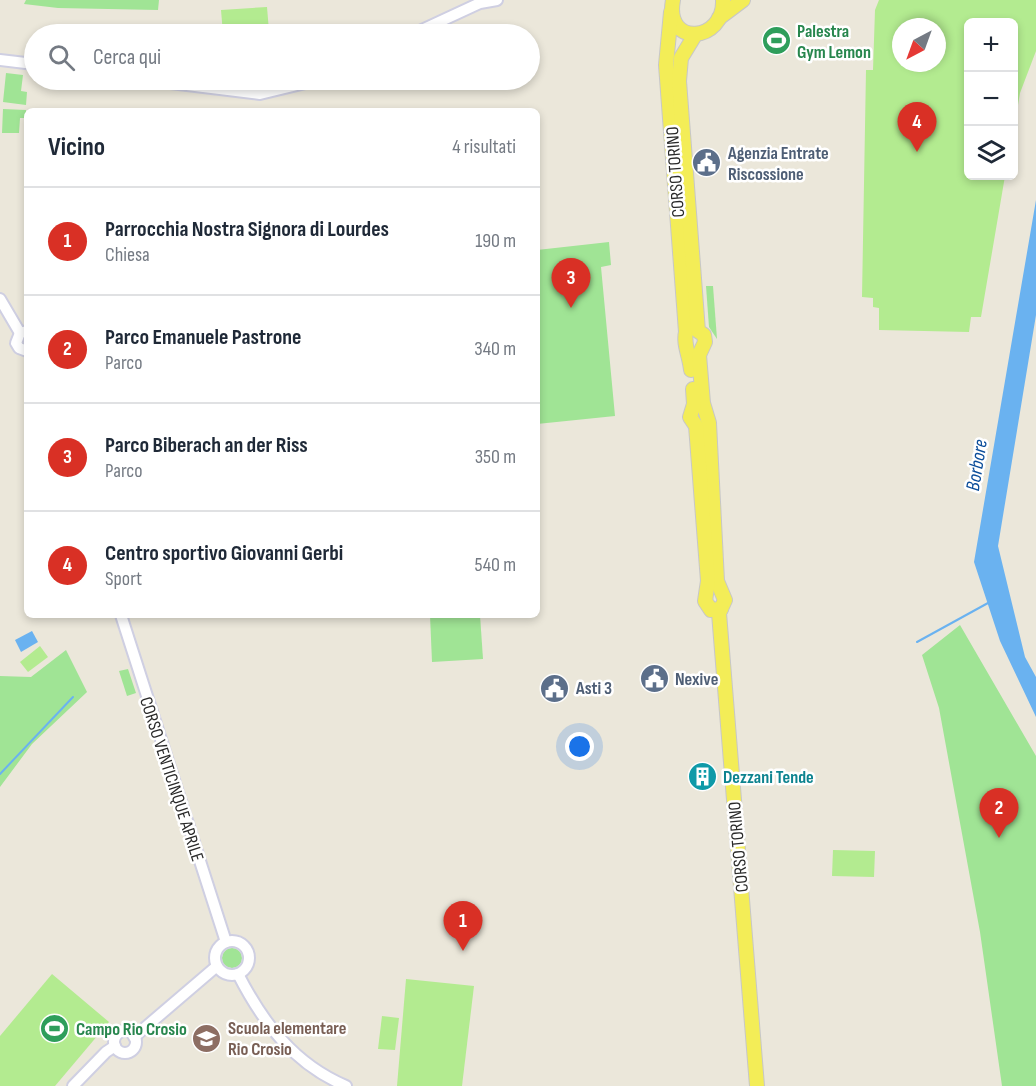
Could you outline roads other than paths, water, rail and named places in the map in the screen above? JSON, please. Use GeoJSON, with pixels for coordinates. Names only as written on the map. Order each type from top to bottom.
{"type":"FeatureCollection","features":[{"type":"Feature","properties":{"kind":"main road"},"geometry":{"type":"LineString","coordinates":[[719,18],[723,0]]}},
{"type":"Feature","properties":{"kind":"main road"},"geometry":{"type":"LineString","coordinates":[[671,4],[679,28],[695,35],[713,26],[719,18],[743,0]]}},
{"type":"Feature","properties":{"kind":"main road","name":"CORSO TORINO"},"geometry":{"type":"LineString","coordinates":[[671,4],[666,65],[692,331]]}},
{"type":"Feature","properties":{"kind":"main road","name":"CORSO TORINO"},"geometry":{"type":"LineString","coordinates":[[695,35],[681,58],[679,81],[692,331],[684,340],[690,354],[694,404],[690,417],[703,424]]}},
{"type":"Feature","properties":{"kind":"main road","name":"CORSO TORINO"},"geometry":{"type":"LineString","coordinates":[[692,331],[705,338],[699,355],[703,424],[717,581],[725,600],[716,609],[749,1086]]}},
{"type":"Feature","properties":{"kind":"main road","name":"CORSO TORINO"},"geometry":{"type":"LineString","coordinates":[[716,609],[757,1086]]}},
{"type":"Feature","properties":{"kind":"street"},"geometry":{"type":"LineString","coordinates":[[435,24],[480,3],[497,0]]}},
{"type":"Feature","properties":{"kind":"street"},"geometry":{"type":"LineString","coordinates":[[0,60],[24,63]]}},
{"type":"Feature","properties":{"kind":"street"},"geometry":{"type":"LineString","coordinates":[[227,90],[260,94],[277,90]]}},
{"type":"Feature","properties":{"kind":"street"},"geometry":{"type":"LineString","coordinates":[[0,299],[23,332],[16,339],[17,346],[24,350]]}},
{"type":"Feature","properties":{"kind":"street","name":"CORSO VENTICINQUE APRILE"},"geometry":{"type":"LineString","coordinates":[[122,618],[148,708],[226,942]]}},
{"type":"Feature","properties":{"kind":"street"},"geometry":{"type":"LineString","coordinates":[[237,941],[248,952],[246,968],[238,974],[226,974],[217,966],[217,949],[226,942],[237,941]]}},
{"type":"Feature","properties":{"kind":"street"},"geometry":{"type":"LineString","coordinates":[[73,1086],[106,1052],[115,1046],[121,1052],[130,1051],[135,1043],[134,1037],[217,966]]}},
{"type":"Feature","properties":{"kind":"street"},"geometry":{"type":"LineString","coordinates":[[238,974],[268,1026],[290,1051],[320,1073],[346,1086]]}},
{"type":"Feature","properties":{"kind":"water"},"geometry":{"type":"Polygon","coordinates":[[[1036,200],[1036,315],[998,546],[1025,657],[1036,677],[1036,717],[1000,641],[974,562],[1036,200]]]}},
{"type":"Feature","properties":{"kind":"water"},"geometry":{"type":"Polygon","coordinates":[[[32,631],[38,642],[21,652],[15,640],[32,631]]]}},
{"type":"Feature","properties":{"kind":"waterway"},"geometry":{"type":"LineString","coordinates":[[917,642],[988,603]]}},
{"type":"Feature","properties":{"kind":"waterway"},"geometry":{"type":"LineString","coordinates":[[0,774],[73,697]]}},
{"type":"Feature","properties":{"kind":"place","name":"Palestra Gym Lemon"},"geometry":{"type":"Point","coordinates":[776,41]}},
{"type":"Feature","properties":{"kind":"place","name":"Centro sportivo Giovanni Gerbi"},"geometry":{"type":"Point","coordinates":[917,152]}},
{"type":"Feature","properties":{"kind":"place","name":"Agenzia Entrate Riscossione"},"geometry":{"type":"Point","coordinates":[707,163]}},
{"type":"Feature","properties":{"kind":"place","name":"Parco Biberach an der Riss"},"geometry":{"type":"Point","coordinates":[571,308]}},
{"type":"Feature","properties":{"kind":"place","name":"Nexive"},"geometry":{"type":"Point","coordinates":[654,679]}},
{"type":"Feature","properties":{"kind":"place","name":"Asti 3"},"geometry":{"type":"Point","coordinates":[555,688]}},
{"type":"Feature","properties":{"kind":"place","name":"Dezzani Tende"},"geometry":{"type":"Point","coordinates":[702,777]}},
{"type":"Feature","properties":{"kind":"place","name":"Parco Emanuele Pastrone"},"geometry":{"type":"Point","coordinates":[999,838]}},
{"type":"Feature","properties":{"kind":"place","name":"Parrocchia Nostra Signora di Lourdes"},"geometry":{"type":"Point","coordinates":[463,951]}},
{"type":"Feature","properties":{"kind":"place","name":"Campo Rio Crosio"},"geometry":{"type":"Point","coordinates":[55,1029]}},
{"type":"Feature","properties":{"kind":"place","name":"Scuola elementare Rio Crosio"},"geometry":{"type":"Point","coordinates":[207,1038]}},
{"type":"Feature","properties":{"kind":"water label","name":"Borbore"},"geometry":{"type":"Point","coordinates":[976,465]}}]}
